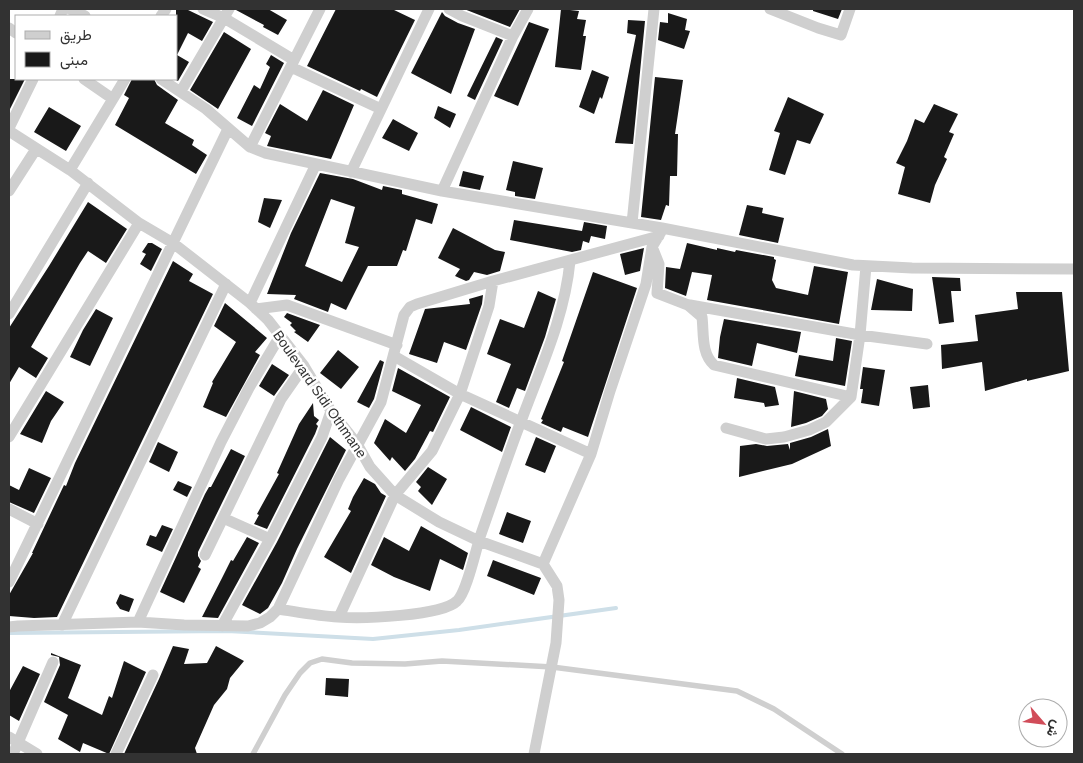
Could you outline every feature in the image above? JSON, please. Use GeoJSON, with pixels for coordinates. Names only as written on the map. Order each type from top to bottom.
{"type":"FeatureCollection","features":[{"type":"Feature","properties":{"kind":"street"},"geometry":{"type":"LineString","coordinates":[[70,9],[83,15]]}},
{"type":"Feature","properties":{"kind":"street"},"geometry":{"type":"LineString","coordinates":[[203,9],[226,13],[292,63],[381,109]]}},
{"type":"Feature","properties":{"kind":"street"},"geometry":{"type":"LineString","coordinates":[[250,147],[320,9]]}},
{"type":"Feature","properties":{"kind":"street"},"geometry":{"type":"LineString","coordinates":[[351,172],[428,9]]}},
{"type":"Feature","properties":{"kind":"street"},"geometry":{"type":"LineString","coordinates":[[450,9],[462,16],[513,36]]}},
{"type":"Feature","properties":{"kind":"street"},"geometry":{"type":"LineString","coordinates":[[442,191],[513,36],[528,9]]}},
{"type":"Feature","properties":{"kind":"street"},"geometry":{"type":"LineString","coordinates":[[632,223],[654,9]]}},
{"type":"Feature","properties":{"kind":"street"},"geometry":{"type":"LineString","coordinates":[[770,9],[818,28],[842,35],[850,9]]}},
{"type":"Feature","properties":{"kind":"street"},"geometry":{"type":"LineString","coordinates":[[181,91],[226,13]]}},
{"type":"Feature","properties":{"kind":"street"},"geometry":{"type":"LineString","coordinates":[[9,130],[33,80]]}},
{"type":"Feature","properties":{"kind":"street"},"geometry":{"type":"LineString","coordinates":[[85,80],[113,99]]}},
{"type":"Feature","properties":{"kind":"street"},"geometry":{"type":"LineString","coordinates":[[70,170],[123,80]]}},
{"type":"Feature","properties":{"kind":"street"},"geometry":{"type":"LineString","coordinates":[[164,80],[206,109],[250,147],[265,153],[442,191],[632,223],[661,232],[853,265],[1074,269]]}},
{"type":"Feature","properties":{"kind":"street"},"geometry":{"type":"LineString","coordinates":[[9,582],[228,129]]}},
{"type":"Feature","properties":{"kind":"street","name":"Boulevard Sidi Othmane"},"geometry":{"type":"LineString","coordinates":[[9,130],[70,170],[139,223],[173,243],[226,284],[268,320],[304,366],[331,410],[357,444],[370,467],[395,495],[439,522],[478,541],[544,564]]}},
{"type":"Feature","properties":{"kind":"street"},"geometry":{"type":"LineString","coordinates":[[9,191],[36,149]]}},
{"type":"Feature","properties":{"kind":"street"},"geometry":{"type":"LineString","coordinates":[[316,164],[253,306],[287,305],[395,351],[460,394],[591,454]]}},
{"type":"Feature","properties":{"kind":"street"},"geometry":{"type":"LineString","coordinates":[[9,314],[88,183]]}},
{"type":"Feature","properties":{"kind":"street"},"geometry":{"type":"LineString","coordinates":[[9,437],[139,223]]}},
{"type":"Feature","properties":{"kind":"street"},"geometry":{"type":"LineString","coordinates":[[534,754],[552,668],[559,600],[557,586],[544,564],[591,454],[646,284],[652,247],[661,232]]}},
{"type":"Feature","properties":{"kind":"street"},"geometry":{"type":"LineString","coordinates":[[9,627],[138,622],[248,626],[270,617],[278,609],[357,444],[381,402],[404,315],[410,307],[661,232]]}},
{"type":"Feature","properties":{"kind":"street"},"geometry":{"type":"LineString","coordinates":[[652,247],[659,264],[657,293],[688,305],[860,335],[927,344]]}},
{"type":"Feature","properties":{"kind":"street"},"geometry":{"type":"LineString","coordinates":[[278,609],[339,617],[392,616],[440,609],[458,601],[463,593],[478,541],[520,423],[560,318],[568,286],[570,260]]}},
{"type":"Feature","properties":{"kind":"street"},"geometry":{"type":"LineString","coordinates":[[726,428],[766,439],[784,437],[810,430],[826,422],[851,397],[860,335],[866,266]]}},
{"type":"Feature","properties":{"kind":"street"},"geometry":{"type":"LineString","coordinates":[[339,617],[395,495],[432,451],[460,394],[489,306],[493,281]]}},
{"type":"Feature","properties":{"kind":"street"},"geometry":{"type":"LineString","coordinates":[[62,625],[226,284]]}},
{"type":"Feature","properties":{"kind":"street"},"geometry":{"type":"LineString","coordinates":[[688,305],[702,317],[705,350],[708,359],[714,365],[851,397]]}},
{"type":"Feature","properties":{"kind":"street"},"geometry":{"type":"LineString","coordinates":[[138,622],[221,442],[249,388],[280,336]]}},
{"type":"Feature","properties":{"kind":"street"},"geometry":{"type":"LineString","coordinates":[[206,554],[281,399],[304,366]]}},
{"type":"Feature","properties":{"kind":"street"},"geometry":{"type":"LineString","coordinates":[[222,626],[270,539],[322,437],[331,410]]}},
{"type":"Feature","properties":{"kind":"street"},"geometry":{"type":"LineString","coordinates":[[9,510],[38,524]]}},
{"type":"Feature","properties":{"kind":"street"},"geometry":{"type":"LineString","coordinates":[[223,518],[270,539]]}},
{"type":"Feature","properties":{"kind":"street"},"geometry":{"type":"LineString","coordinates":[[13,754],[14,740],[53,662]]}},
{"type":"Feature","properties":{"kind":"street"},"geometry":{"type":"LineString","coordinates":[[116,754],[153,675]]}},
{"type":"Feature","properties":{"kind":"street"},"geometry":{"type":"LineString","coordinates":[[14,740],[37,754]]}},
{"type":"Feature","properties":{"kind":"lane"},"geometry":{"type":"LineString","coordinates":[[253,754],[285,695],[300,673],[310,663],[322,659],[352,663],[405,664],[442,660],[552,668],[737,691],[774,709],[842,754]]}},
{"type":"Feature","properties":{"kind":"building"},"geometry":{"type":"Polygon","coordinates":[[[176,9],[186,9],[213,22],[202,41],[188,33],[178,53],[178,15],[176,15],[176,9]]]}},
{"type":"Feature","properties":{"kind":"building"},"geometry":{"type":"Polygon","coordinates":[[[236,9],[268,9],[287,20],[278,35],[236,9]]]}},
{"type":"Feature","properties":{"kind":"building"},"geometry":{"type":"Polygon","coordinates":[[[336,9],[392,9],[415,20],[377,97],[307,66],[336,9]]]}},
{"type":"Feature","properties":{"kind":"building"},"geometry":{"type":"Polygon","coordinates":[[[464,9],[520,9],[510,27],[464,9]]]}},
{"type":"Feature","properties":{"kind":"building"},"geometry":{"type":"Polygon","coordinates":[[[561,9],[579,11],[577,19],[586,20],[583,36],[586,36],[581,70],[555,67],[561,9]]]}},
{"type":"Feature","properties":{"kind":"building"},"geometry":{"type":"Polygon","coordinates":[[[813,9],[842,9],[838,19],[813,11],[813,9]]]}},
{"type":"Feature","properties":{"kind":"building"},"geometry":{"type":"Polygon","coordinates":[[[442,12],[445,16],[458,23],[475,29],[451,94],[411,73],[442,12]]]}},
{"type":"Feature","properties":{"kind":"building"},"geometry":{"type":"Polygon","coordinates":[[[668,13],[687,19],[685,30],[690,31],[684,49],[658,40],[660,22],[668,23],[668,13]]]}},
{"type":"Feature","properties":{"kind":"building"},"geometry":{"type":"Polygon","coordinates":[[[628,20],[645,21],[633,144],[615,143],[636,35],[627,33],[628,20]]]}},
{"type":"Feature","properties":{"kind":"building"},"geometry":{"type":"Polygon","coordinates":[[[529,22],[549,29],[518,106],[494,96],[529,22]]]}},
{"type":"Feature","properties":{"kind":"building"},"geometry":{"type":"Polygon","coordinates":[[[224,32],[251,49],[218,109],[190,90],[224,32]]]}},
{"type":"Feature","properties":{"kind":"building"},"geometry":{"type":"Polygon","coordinates":[[[496,37],[503,40],[475,100],[467,96],[496,37]]]}},
{"type":"Feature","properties":{"kind":"building"},"geometry":{"type":"Polygon","coordinates":[[[271,55],[284,63],[252,126],[237,118],[254,85],[260,89],[270,67],[266,64],[271,55]]]}},
{"type":"Feature","properties":{"kind":"building"},"geometry":{"type":"Polygon","coordinates":[[[178,56],[189,62],[178,81],[176,80],[178,80],[178,56]]]}},
{"type":"Feature","properties":{"kind":"building"},"geometry":{"type":"Polygon","coordinates":[[[592,70],[609,77],[602,99],[600,97],[594,114],[579,107],[592,70]]]}},
{"type":"Feature","properties":{"kind":"building"},"geometry":{"type":"Polygon","coordinates":[[[655,77],[683,80],[675,134],[678,134],[677,176],[670,176],[669,206],[666,205],[661,220],[641,217],[655,77]]]}},
{"type":"Feature","properties":{"kind":"building"},"geometry":{"type":"Polygon","coordinates":[[[9,79],[24,80],[9,111],[9,79]]]}},
{"type":"Feature","properties":{"kind":"building"},"geometry":{"type":"Polygon","coordinates":[[[132,80],[154,80],[157,85],[178,100],[165,123],[194,140],[192,145],[207,155],[196,174],[115,125],[129,98],[124,95],[132,80]]]}},
{"type":"Feature","properties":{"kind":"building"},"geometry":{"type":"Polygon","coordinates":[[[323,90],[354,105],[331,159],[267,146],[271,136],[265,133],[280,104],[307,121],[323,90]]]}},
{"type":"Feature","properties":{"kind":"building"},"geometry":{"type":"Polygon","coordinates":[[[788,97],[824,114],[810,144],[797,140],[785,175],[769,170],[780,133],[774,131],[788,97]]]}},
{"type":"Feature","properties":{"kind":"building"},"geometry":{"type":"Polygon","coordinates":[[[934,104],[958,114],[949,132],[954,134],[944,157],[947,159],[935,185],[930,203],[898,194],[905,167],[896,163],[915,119],[924,123],[934,104]]]}},
{"type":"Feature","properties":{"kind":"building"},"geometry":{"type":"Polygon","coordinates":[[[438,106],[456,114],[450,128],[434,118],[438,106]]]}},
{"type":"Feature","properties":{"kind":"building"},"geometry":{"type":"Polygon","coordinates":[[[49,107],[81,126],[66,151],[34,132],[49,107]]]}},
{"type":"Feature","properties":{"kind":"building"},"geometry":{"type":"Polygon","coordinates":[[[393,119],[418,133],[409,151],[382,138],[393,119]]]}},
{"type":"Feature","properties":{"kind":"building"},"geometry":{"type":"Polygon","coordinates":[[[513,161],[543,168],[535,199],[515,196],[515,192],[506,190],[513,161]]]}},
{"type":"Feature","properties":{"kind":"building"},"geometry":{"type":"Polygon","coordinates":[[[463,171],[484,176],[480,190],[459,186],[463,171]]]}},
{"type":"Feature","properties":{"kind":"building"},"geometry":{"type":"Polygon","coordinates":[[[320,173],[353,179],[382,190],[383,186],[402,190],[402,194],[438,204],[432,224],[416,219],[406,251],[403,250],[397,266],[368,266],[346,310],[331,303],[328,312],[294,299],[296,295],[267,294],[291,233],[320,173]],[[331,199],[305,266],[342,282],[359,247],[345,243],[355,207],[331,199]]]}},
{"type":"Feature","properties":{"kind":"building"},"geometry":{"type":"Polygon","coordinates":[[[264,198],[282,200],[270,228],[258,222],[264,198]]]}},
{"type":"Feature","properties":{"kind":"building"},"geometry":{"type":"Polygon","coordinates":[[[88,202],[127,229],[106,263],[88,251],[80,263],[31,347],[48,358],[36,378],[19,367],[9,384],[9,328],[88,202]]]}},
{"type":"Feature","properties":{"kind":"building"},"geometry":{"type":"Polygon","coordinates":[[[747,205],[763,208],[762,213],[784,218],[778,243],[739,235],[747,205]]]}},
{"type":"Feature","properties":{"kind":"building"},"geometry":{"type":"Polygon","coordinates":[[[514,220],[582,231],[584,222],[607,226],[605,239],[591,236],[589,243],[583,241],[581,250],[572,252],[510,240],[514,220]]]}},
{"type":"Feature","properties":{"kind":"building"},"geometry":{"type":"Polygon","coordinates":[[[453,228],[495,250],[505,252],[500,271],[487,275],[474,272],[469,280],[466,281],[455,276],[460,269],[438,258],[453,228]]]}},
{"type":"Feature","properties":{"kind":"building"},"geometry":{"type":"Polygon","coordinates":[[[148,243],[152,243],[162,249],[151,271],[140,264],[146,254],[142,252],[148,243]]]}},
{"type":"Feature","properties":{"kind":"building"},"geometry":{"type":"Polygon","coordinates":[[[687,243],[717,250],[717,248],[735,252],[736,250],[774,257],[776,260],[772,280],[776,288],[808,295],[814,266],[848,272],[839,324],[707,300],[712,275],[692,272],[686,296],[665,288],[666,267],[680,269],[687,243]]]}},
{"type":"Feature","properties":{"kind":"building"},"geometry":{"type":"Polygon","coordinates":[[[644,248],[640,271],[625,275],[620,254],[644,248]]]}},
{"type":"Feature","properties":{"kind":"building"},"geometry":{"type":"Polygon","coordinates":[[[173,261],[193,274],[189,281],[213,294],[57,617],[9,616],[9,595],[33,553],[64,485],[66,486],[75,463],[173,261]]]}},
{"type":"Feature","properties":{"kind":"building"},"geometry":{"type":"Polygon","coordinates":[[[593,272],[637,288],[588,437],[563,427],[561,432],[541,423],[543,420],[541,419],[564,362],[562,361],[593,272]]]}},
{"type":"Feature","properties":{"kind":"building"},"geometry":{"type":"Polygon","coordinates":[[[932,277],[960,278],[961,291],[951,291],[954,322],[939,324],[932,277]]]}},
{"type":"Feature","properties":{"kind":"building"},"geometry":{"type":"Polygon","coordinates":[[[877,279],[913,289],[912,311],[871,310],[877,279]]]}},
{"type":"Feature","properties":{"kind":"building"},"geometry":{"type":"Polygon","coordinates":[[[538,291],[556,299],[545,337],[525,391],[517,388],[509,408],[496,402],[511,364],[487,354],[500,319],[524,328],[538,291]]]}},
{"type":"Feature","properties":{"kind":"building"},"geometry":{"type":"Polygon","coordinates":[[[1016,292],[1062,292],[1069,371],[1027,381],[1027,379],[985,391],[982,362],[942,369],[941,345],[978,341],[975,315],[1018,309],[1016,292]]]}},
{"type":"Feature","properties":{"kind":"building"},"geometry":{"type":"Polygon","coordinates":[[[483,295],[482,304],[466,350],[444,342],[437,363],[409,354],[425,309],[470,304],[469,299],[483,295]]]}},
{"type":"Feature","properties":{"kind":"building"},"geometry":{"type":"Polygon","coordinates":[[[225,303],[267,338],[255,352],[260,355],[226,417],[203,407],[212,382],[236,342],[214,326],[225,303]]]}},
{"type":"Feature","properties":{"kind":"building"},"geometry":{"type":"Polygon","coordinates":[[[96,309],[113,318],[90,366],[70,357],[96,309]]]}},
{"type":"Feature","properties":{"kind":"building"},"geometry":{"type":"Polygon","coordinates":[[[287,313],[320,325],[308,342],[294,332],[296,331],[290,325],[292,323],[284,317],[287,313]]]}},
{"type":"Feature","properties":{"kind":"building"},"geometry":{"type":"Polygon","coordinates":[[[724,319],[801,332],[797,353],[757,343],[752,366],[718,358],[724,319]]]}},
{"type":"Feature","properties":{"kind":"building"},"geometry":{"type":"Polygon","coordinates":[[[836,338],[852,341],[845,386],[795,376],[799,355],[833,361],[836,338]]]}},
{"type":"Feature","properties":{"kind":"building"},"geometry":{"type":"Polygon","coordinates":[[[338,350],[359,367],[341,389],[320,373],[338,350]]]}},
{"type":"Feature","properties":{"kind":"building"},"geometry":{"type":"Polygon","coordinates":[[[380,360],[384,362],[374,399],[369,408],[357,402],[380,360]]]}},
{"type":"Feature","properties":{"kind":"building"},"geometry":{"type":"Polygon","coordinates":[[[272,364],[289,375],[274,396],[259,386],[272,364]]]}},
{"type":"Feature","properties":{"kind":"building"},"geometry":{"type":"Polygon","coordinates":[[[863,367],[885,370],[879,406],[861,403],[863,389],[860,389],[863,367]]]}},
{"type":"Feature","properties":{"kind":"building"},"geometry":{"type":"Polygon","coordinates":[[[398,368],[450,397],[433,432],[430,431],[415,459],[405,471],[392,457],[390,461],[374,443],[385,419],[406,433],[421,405],[392,391],[398,368]]]}},
{"type":"Feature","properties":{"kind":"building"},"geometry":{"type":"Polygon","coordinates":[[[737,378],[775,387],[779,405],[765,407],[764,403],[734,398],[737,378]]]}},
{"type":"Feature","properties":{"kind":"building"},"geometry":{"type":"Polygon","coordinates":[[[928,385],[930,407],[913,409],[910,387],[928,385]]]}},
{"type":"Feature","properties":{"kind":"building"},"geometry":{"type":"Polygon","coordinates":[[[46,391],[64,402],[51,421],[42,443],[20,434],[46,391]]]}},
{"type":"Feature","properties":{"kind":"building"},"geometry":{"type":"Polygon","coordinates":[[[794,391],[826,399],[828,409],[822,416],[791,427],[794,391]]]}},
{"type":"Feature","properties":{"kind":"building"},"geometry":{"type":"Polygon","coordinates":[[[313,403],[314,416],[319,420],[316,424],[318,426],[315,434],[267,529],[254,524],[259,515],[257,514],[279,474],[277,473],[299,424],[313,403]]]}},
{"type":"Feature","properties":{"kind":"building"},"geometry":{"type":"Polygon","coordinates":[[[471,407],[511,427],[502,452],[460,430],[471,407]]]}},
{"type":"Feature","properties":{"kind":"building"},"geometry":{"type":"Polygon","coordinates":[[[828,429],[831,446],[792,464],[739,477],[740,446],[788,444],[790,450],[790,443],[811,437],[828,429]]]}},
{"type":"Feature","properties":{"kind":"building"},"geometry":{"type":"Polygon","coordinates":[[[330,437],[346,450],[282,583],[268,608],[260,614],[242,605],[277,542],[330,437]]]}},
{"type":"Feature","properties":{"kind":"building"},"geometry":{"type":"Polygon","coordinates":[[[536,437],[556,446],[545,473],[525,465],[536,437]]]}},
{"type":"Feature","properties":{"kind":"building"},"geometry":{"type":"Polygon","coordinates":[[[158,442],[178,452],[169,472],[149,462],[158,442]]]}},
{"type":"Feature","properties":{"kind":"building"},"geometry":{"type":"Polygon","coordinates":[[[231,449],[245,456],[198,552],[201,561],[198,567],[201,569],[184,603],[160,592],[205,494],[209,487],[211,487],[231,449]]]}},
{"type":"Feature","properties":{"kind":"building"},"geometry":{"type":"Polygon","coordinates":[[[428,467],[447,479],[432,505],[418,491],[421,487],[416,482],[428,467]]]}},
{"type":"Feature","properties":{"kind":"building"},"geometry":{"type":"Polygon","coordinates":[[[29,468],[51,478],[34,513],[9,502],[9,485],[19,490],[29,468]]]}},
{"type":"Feature","properties":{"kind":"building"},"geometry":{"type":"Polygon","coordinates":[[[364,478],[375,484],[381,493],[386,496],[351,573],[324,557],[351,511],[348,509],[364,478]]]}},
{"type":"Feature","properties":{"kind":"building"},"geometry":{"type":"Polygon","coordinates":[[[178,481],[192,487],[187,497],[173,490],[178,481]]]}},
{"type":"Feature","properties":{"kind":"building"},"geometry":{"type":"Polygon","coordinates":[[[507,512],[531,521],[523,543],[499,534],[507,512]]]}},
{"type":"Feature","properties":{"kind":"building"},"geometry":{"type":"Polygon","coordinates":[[[162,525],[173,529],[162,552],[146,545],[150,535],[156,537],[162,525]]]}},
{"type":"Feature","properties":{"kind":"building"},"geometry":{"type":"Polygon","coordinates":[[[421,526],[468,553],[463,570],[440,559],[430,591],[394,577],[371,565],[384,537],[409,551],[421,526]]]}},
{"type":"Feature","properties":{"kind":"building"},"geometry":{"type":"Polygon","coordinates":[[[247,537],[259,543],[218,618],[202,617],[231,560],[233,561],[247,537]]]}},
{"type":"Feature","properties":{"kind":"building"},"geometry":{"type":"Polygon","coordinates":[[[493,560],[541,578],[534,595],[487,576],[493,560]]]}},
{"type":"Feature","properties":{"kind":"building"},"geometry":{"type":"Polygon","coordinates":[[[120,594],[134,599],[129,612],[120,609],[116,603],[120,594]]]}},
{"type":"Feature","properties":{"kind":"building"},"geometry":{"type":"Polygon","coordinates":[[[173,646],[189,649],[184,664],[207,663],[216,646],[244,661],[230,678],[227,689],[214,705],[195,748],[197,754],[124,754],[159,679],[173,646]]]}},
{"type":"Feature","properties":{"kind":"building"},"geometry":{"type":"Polygon","coordinates":[[[51,653],[81,665],[68,698],[102,715],[109,696],[112,698],[124,661],[146,672],[109,754],[83,743],[80,752],[58,739],[68,715],[44,702],[60,665],[59,657],[51,655],[51,653]]]}},
{"type":"Feature","properties":{"kind":"building"},"geometry":{"type":"Polygon","coordinates":[[[23,666],[40,674],[19,721],[9,715],[9,692],[23,666]]]}},
{"type":"Feature","properties":{"kind":"building"},"geometry":{"type":"Polygon","coordinates":[[[326,678],[349,679],[348,697],[325,695],[326,678]]]}},
{"type":"Feature","properties":{"kind":"waterway"},"geometry":{"type":"LineString","coordinates":[[9,633],[227,631],[373,639],[459,630],[616,608]]}}]}
